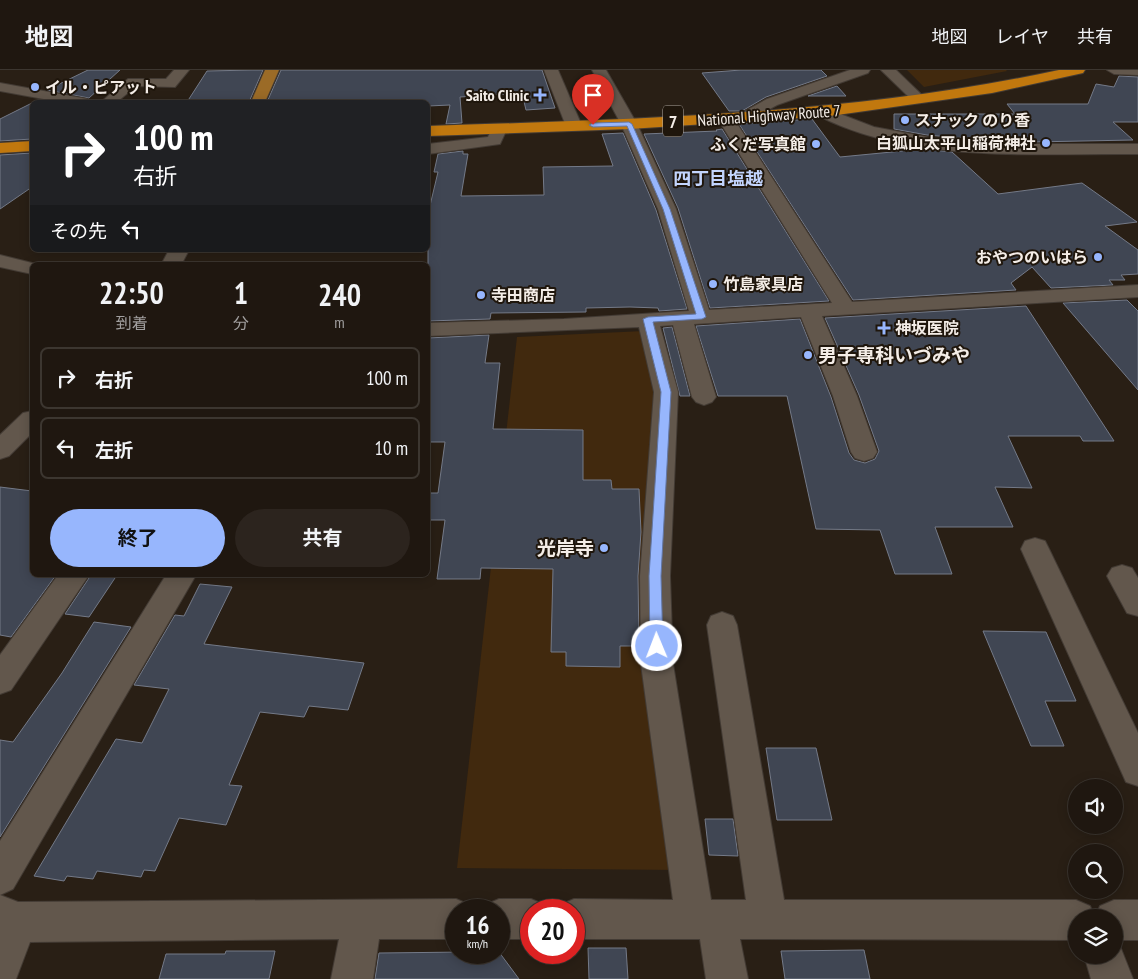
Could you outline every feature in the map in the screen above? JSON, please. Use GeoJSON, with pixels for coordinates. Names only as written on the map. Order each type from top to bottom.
{"type":"FeatureCollection","features":[{"type":"Feature","properties":{"kind":"highway","name":"National Highway Route 7"},"geometry":{"type":"LineString","coordinates":[[430,131],[629,124],[822,112],[992,89],[1078,70]]}},
{"type":"Feature","properties":{"kind":"highway"},"geometry":{"type":"LineString","coordinates":[[0,148],[30,146]]}},
{"type":"Feature","properties":{"kind":"main road"},"geometry":{"type":"LineString","coordinates":[[259,100],[272,70]]}},
{"type":"Feature","properties":{"kind":"street"},"geometry":{"type":"LineString","coordinates":[[110,100],[133,82],[170,84],[182,70]]}},
{"type":"Feature","properties":{"kind":"street"},"geometry":{"type":"LineString","coordinates":[[551,70],[574,126]]}},
{"type":"Feature","properties":{"kind":"street"},"geometry":{"type":"LineString","coordinates":[[599,70],[629,124],[667,209],[692,317],[704,397]]}},
{"type":"Feature","properties":{"kind":"street"},"geometry":{"type":"LineString","coordinates":[[846,309],[734,118],[772,102],[863,70]]}},
{"type":"Feature","properties":{"kind":"street"},"geometry":{"type":"LineString","coordinates":[[888,70],[918,98]]}},
{"type":"Feature","properties":{"kind":"street"},"geometry":{"type":"LineString","coordinates":[[1114,70],[1138,71]]}},
{"type":"Feature","properties":{"kind":"street"},"geometry":{"type":"LineString","coordinates":[[0,87],[71,100]]}},
{"type":"Feature","properties":{"kind":"street"},"geometry":{"type":"LineString","coordinates":[[822,112],[840,122],[872,132],[927,143],[977,147],[1138,150]]}},
{"type":"Feature","properties":{"kind":"street"},"geometry":{"type":"LineString","coordinates":[[430,149],[494,142],[499,129]]}},
{"type":"Feature","properties":{"kind":"street"},"geometry":{"type":"LineString","coordinates":[[0,261],[30,268]]}},
{"type":"Feature","properties":{"kind":"street"},"geometry":{"type":"LineString","coordinates":[[430,329],[564,325],[1138,291]]}},
{"type":"Feature","properties":{"kind":"street"},"geometry":{"type":"LineString","coordinates":[[809,311],[845,396],[864,452]]}},
{"type":"Feature","properties":{"kind":"street"},"geometry":{"type":"LineString","coordinates":[[648,319],[666,392],[655,576],[657,664],[706,918],[727,979]]}},
{"type":"Feature","properties":{"kind":"street"},"geometry":{"type":"LineString","coordinates":[[0,450],[30,421]]}},
{"type":"Feature","properties":{"kind":"street"},"geometry":{"type":"LineString","coordinates":[[1035,549],[1138,770]]}},
{"type":"Feature","properties":{"kind":"street"},"geometry":{"type":"LineString","coordinates":[[1122,576],[1138,604]]}},
{"type":"Feature","properties":{"kind":"street"},"geometry":{"type":"LineString","coordinates":[[0,680],[73,577]]}},
{"type":"Feature","properties":{"kind":"street"},"geometry":{"type":"LineString","coordinates":[[0,876],[180,577]]}},
{"type":"Feature","properties":{"kind":"street"},"geometry":{"type":"LineString","coordinates":[[722,625],[768,919]]}},
{"type":"Feature","properties":{"kind":"street"},"geometry":{"type":"LineString","coordinates":[[0,968],[9,919],[445,920]]}},
{"type":"Feature","properties":{"kind":"street"},"geometry":{"type":"LineString","coordinates":[[585,919],[1068,920]]}},
{"type":"Feature","properties":{"kind":"street"},"geometry":{"type":"LineString","coordinates":[[352,979],[362,920]]}},
{"type":"Feature","properties":{"kind":"street"},"geometry":{"type":"LineString","coordinates":[[1123,920],[1138,920]]}},
{"type":"Feature","properties":{"kind":"street"},"geometry":{"type":"LineString","coordinates":[[1107,964],[1112,979]]}},
{"type":"Feature","properties":{"kind":"shaded area"},"geometry":{"type":"Polygon","coordinates":[[[907,70],[1006,70],[1007,71],[924,87],[907,70]]]}},
{"type":"Feature","properties":{"kind":"shaded area"},"geometry":{"type":"Polygon","coordinates":[[[644,331],[660,391],[681,870],[457,868],[517,337],[644,331]]]}},
{"type":"Feature","properties":{"kind":"building"},"geometry":{"type":"Polygon","coordinates":[[[88,70],[120,70],[89,98],[47,90],[88,70]]]}},
{"type":"Feature","properties":{"kind":"building"},"geometry":{"type":"Polygon","coordinates":[[[263,70],[250,100],[188,100],[207,71],[263,70]]]}},
{"type":"Feature","properties":{"kind":"building"},"geometry":{"type":"Polygon","coordinates":[[[281,70],[542,70],[555,108],[526,110],[522,93],[460,97],[462,123],[446,124],[450,105],[430,106],[430,100],[268,100],[281,70]]]}},
{"type":"Feature","properties":{"kind":"building"},"geometry":{"type":"Polygon","coordinates":[[[741,70],[821,70],[827,76],[766,97],[742,111],[729,111],[702,73],[741,70]]]}},
{"type":"Feature","properties":{"kind":"building"},"geometry":{"type":"Polygon","coordinates":[[[1119,76],[1138,77],[1138,122],[1113,122],[1133,140],[1032,142],[1030,139],[972,139],[927,135],[894,129],[894,114],[1015,114],[1007,104],[1088,104],[1096,84],[1114,87],[1119,76]]]}},
{"type":"Feature","properties":{"kind":"building"},"geometry":{"type":"Polygon","coordinates":[[[837,86],[846,96],[808,96],[837,86]]]}},
{"type":"Feature","properties":{"kind":"building"},"geometry":{"type":"Polygon","coordinates":[[[30,104],[30,139],[0,141],[0,119],[30,104]]]}},
{"type":"Feature","properties":{"kind":"building"},"geometry":{"type":"Polygon","coordinates":[[[812,119],[840,157],[923,149],[952,152],[998,194],[1082,183],[1137,222],[1105,226],[1138,250],[1138,274],[1121,275],[1125,280],[1109,280],[1113,285],[1051,288],[1032,267],[1011,283],[1016,290],[853,300],[739,124],[812,119]]]}},
{"type":"Feature","properties":{"kind":"building"},"geometry":{"type":"Polygon","coordinates":[[[722,129],[829,301],[710,308],[678,208],[644,134],[717,131],[722,129]]]}},
{"type":"Feature","properties":{"kind":"building"},"geometry":{"type":"Polygon","coordinates":[[[623,133],[656,210],[687,309],[659,311],[658,308],[586,308],[586,312],[491,313],[490,319],[430,321],[430,262],[428,262],[428,252],[430,252],[430,206],[438,172],[434,172],[438,154],[463,151],[463,154],[468,154],[461,196],[544,195],[543,167],[613,166],[602,134],[623,133]]]}},
{"type":"Feature","properties":{"kind":"building"},"geometry":{"type":"Polygon","coordinates":[[[30,153],[30,188],[0,209],[0,155],[30,153]]]}},
{"type":"Feature","properties":{"kind":"building"},"geometry":{"type":"Polygon","coordinates":[[[1127,300],[1138,311],[1138,390],[1063,303],[1127,300]]]}},
{"type":"Feature","properties":{"kind":"building"},"geometry":{"type":"Polygon","coordinates":[[[1026,306],[1114,441],[1083,441],[1080,436],[1008,436],[1032,488],[995,487],[1013,527],[935,527],[952,574],[895,574],[880,530],[816,529],[787,396],[718,396],[696,326],[800,319],[831,397],[849,453],[854,460],[865,463],[875,459],[879,451],[859,395],[825,318],[1026,306]]]}},
{"type":"Feature","properties":{"kind":"building"},"geometry":{"type":"Polygon","coordinates":[[[672,327],[690,396],[680,396],[663,328],[672,327]]]}},
{"type":"Feature","properties":{"kind":"building"},"geometry":{"type":"Polygon","coordinates":[[[489,335],[485,363],[500,363],[493,429],[583,430],[583,480],[611,480],[612,489],[639,489],[641,532],[638,576],[639,646],[620,646],[620,667],[566,666],[566,652],[551,652],[553,569],[481,568],[480,579],[437,579],[445,520],[430,520],[430,493],[438,493],[445,442],[430,442],[430,338],[489,335]]]}},
{"type":"Feature","properties":{"kind":"building"},"geometry":{"type":"Polygon","coordinates":[[[0,487],[30,491],[30,577],[55,577],[11,637],[0,635],[0,487]]]}},
{"type":"Feature","properties":{"kind":"building"},"geometry":{"type":"Polygon","coordinates":[[[90,577],[116,577],[89,617],[65,614],[90,577]]]}},
{"type":"Feature","properties":{"kind":"building"},"geometry":{"type":"Polygon","coordinates":[[[200,584],[232,587],[204,644],[364,663],[348,710],[309,706],[304,717],[260,712],[229,785],[242,786],[226,825],[179,818],[155,871],[144,870],[141,877],[97,871],[93,879],[67,876],[64,881],[34,876],[116,739],[142,743],[169,689],[134,685],[175,615],[184,616],[200,584]]]}},
{"type":"Feature","properties":{"kind":"building"},"geometry":{"type":"Polygon","coordinates":[[[94,622],[131,627],[0,837],[0,740],[13,742],[62,673],[94,622]]]}},
{"type":"Feature","properties":{"kind":"building"},"geometry":{"type":"Polygon","coordinates":[[[983,631],[1046,632],[1076,701],[1045,701],[1064,746],[1031,746],[983,631]]]}},
{"type":"Feature","properties":{"kind":"building"},"geometry":{"type":"Polygon","coordinates":[[[766,748],[816,748],[832,820],[777,820],[766,748]]]}},
{"type":"Feature","properties":{"kind":"building"},"geometry":{"type":"Polygon","coordinates":[[[705,819],[733,819],[738,856],[709,855],[705,819]]]}},
{"type":"Feature","properties":{"kind":"building"},"geometry":{"type":"Polygon","coordinates":[[[588,948],[626,948],[628,979],[589,979],[588,948]]]}},
{"type":"Feature","properties":{"kind":"building"},"geometry":{"type":"Polygon","coordinates":[[[864,950],[870,979],[785,979],[781,951],[864,950]]]}},
{"type":"Feature","properties":{"kind":"building"},"geometry":{"type":"Polygon","coordinates":[[[226,951],[275,951],[269,979],[159,979],[166,954],[225,954],[226,951]]]}},
{"type":"Feature","properties":{"kind":"building"},"geometry":{"type":"Polygon","coordinates":[[[445,952],[445,964],[508,964],[519,979],[375,979],[379,953],[445,952]]]}},
{"type":"Feature","properties":{"kind":"place","name":"イル・ピアット"},"geometry":{"type":"Point","coordinates":[35,87]}},
{"type":"Feature","properties":{"kind":"place","name":"Saito Clinic"},"geometry":{"type":"Point","coordinates":[540,95]}},
{"type":"Feature","properties":{"kind":"place","name":"スナック のり香"},"geometry":{"type":"Point","coordinates":[905,120]}},
{"type":"Feature","properties":{"kind":"place","name":"白狐山太平山稲荷神社"},"geometry":{"type":"Point","coordinates":[1046,143]}},
{"type":"Feature","properties":{"kind":"place","name":"ふくだ写真館"},"geometry":{"type":"Point","coordinates":[816,144]}},
{"type":"Feature","properties":{"kind":"place","name":"おやつのいはら"},"geometry":{"type":"Point","coordinates":[1098,257]}},
{"type":"Feature","properties":{"kind":"place","name":"竹島家具店"},"geometry":{"type":"Point","coordinates":[713,284]}},
{"type":"Feature","properties":{"kind":"place","name":"寺田商店"},"geometry":{"type":"Point","coordinates":[481,295]}},
{"type":"Feature","properties":{"kind":"place","name":"神坂医院"},"geometry":{"type":"Point","coordinates":[884,328]}},
{"type":"Feature","properties":{"kind":"place","name":"男子専科いづみや"},"geometry":{"type":"Point","coordinates":[808,355]}},
{"type":"Feature","properties":{"kind":"place","name":"光岸寺"},"geometry":{"type":"Point","coordinates":[604,548]}},
{"type":"Feature","properties":{"kind":"district","name":"四丁目塩越"},"geometry":{"type":"Point","coordinates":[718,178]}},
{"type":"Feature","properties":{"kind":"route"},"geometry":{"type":"LineString","coordinates":[[593,125],[629,124],[667,209],[702,317],[648,319],[666,392],[655,576],[657,646]]}}]}
